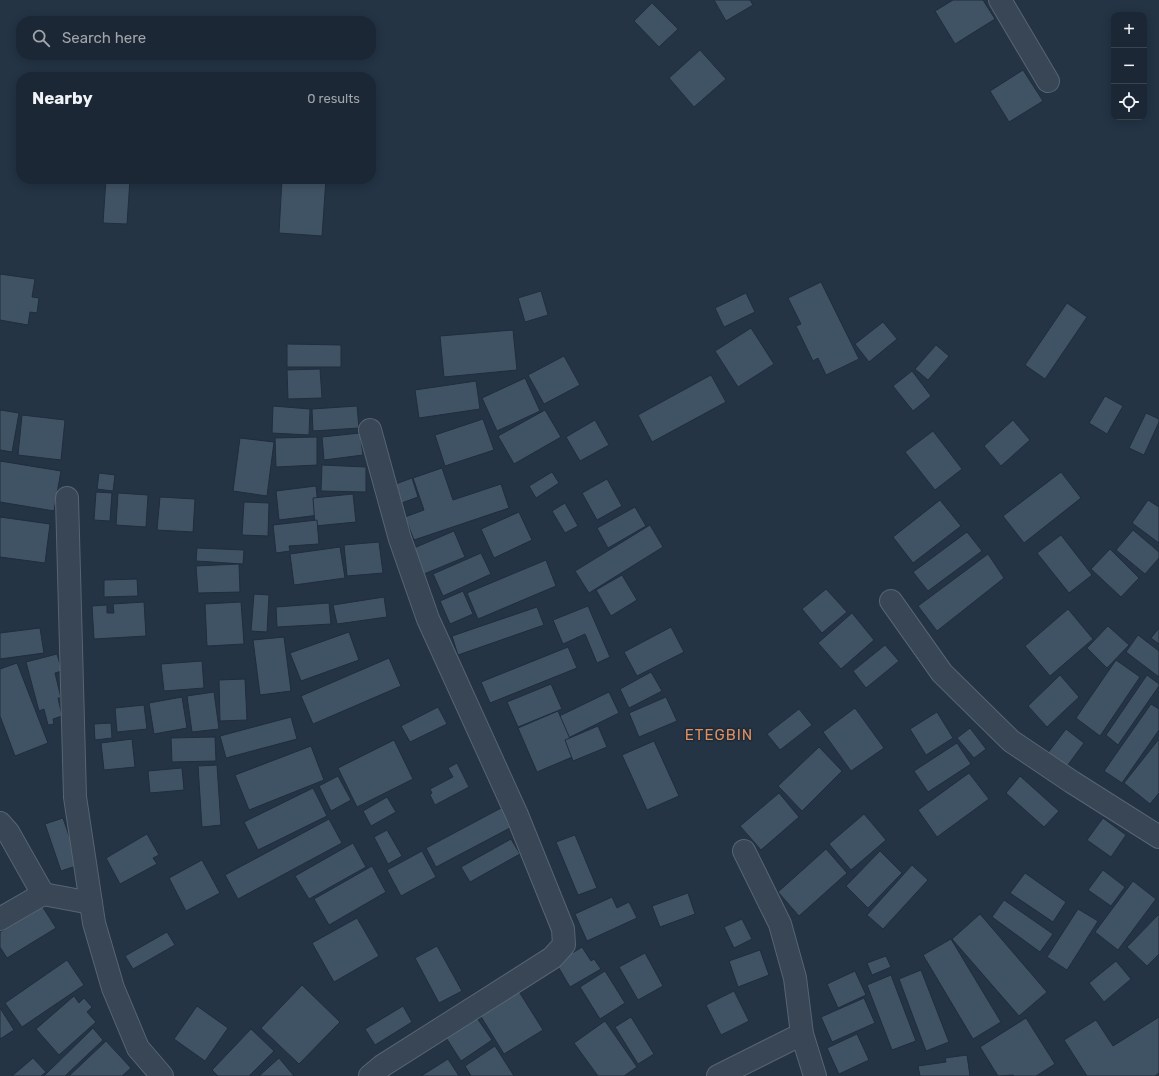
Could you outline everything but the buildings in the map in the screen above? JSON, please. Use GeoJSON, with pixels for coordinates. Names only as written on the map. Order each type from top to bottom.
{"type":"FeatureCollection","features":[{"type":"Feature","properties":{"kind":"street"},"geometry":{"type":"LineString","coordinates":[[1000,0],[1048,81]]}},
{"type":"Feature","properties":{"kind":"street"},"geometry":{"type":"LineString","coordinates":[[370,430],[400,539],[428,619],[518,815],[563,929],[564,946],[552,958],[382,1066],[370,1076]]}},
{"type":"Feature","properties":{"kind":"street"},"geometry":{"type":"LineString","coordinates":[[67,498],[75,797],[94,923],[113,988],[138,1048],[162,1076]]}},
{"type":"Feature","properties":{"kind":"street"},"geometry":{"type":"LineString","coordinates":[[891,601],[942,673],[1011,741],[1072,782],[1159,837]]}},
{"type":"Feature","properties":{"kind":"street"},"geometry":{"type":"LineString","coordinates":[[0,823],[8,832],[43,894]]}},
{"type":"Feature","properties":{"kind":"street"},"geometry":{"type":"LineString","coordinates":[[744,851],[780,924],[795,978],[802,1034],[815,1076]]}},
{"type":"Feature","properties":{"kind":"street"},"geometry":{"type":"LineString","coordinates":[[0,919],[43,894],[91,903]]}},
{"type":"Feature","properties":{"kind":"street"},"geometry":{"type":"LineString","coordinates":[[718,1076],[802,1034]]}},
{"type":"Feature","properties":{"kind":"district","name":"ETEGBIN"},"geometry":{"type":"Point","coordinates":[719,735]}}]}
